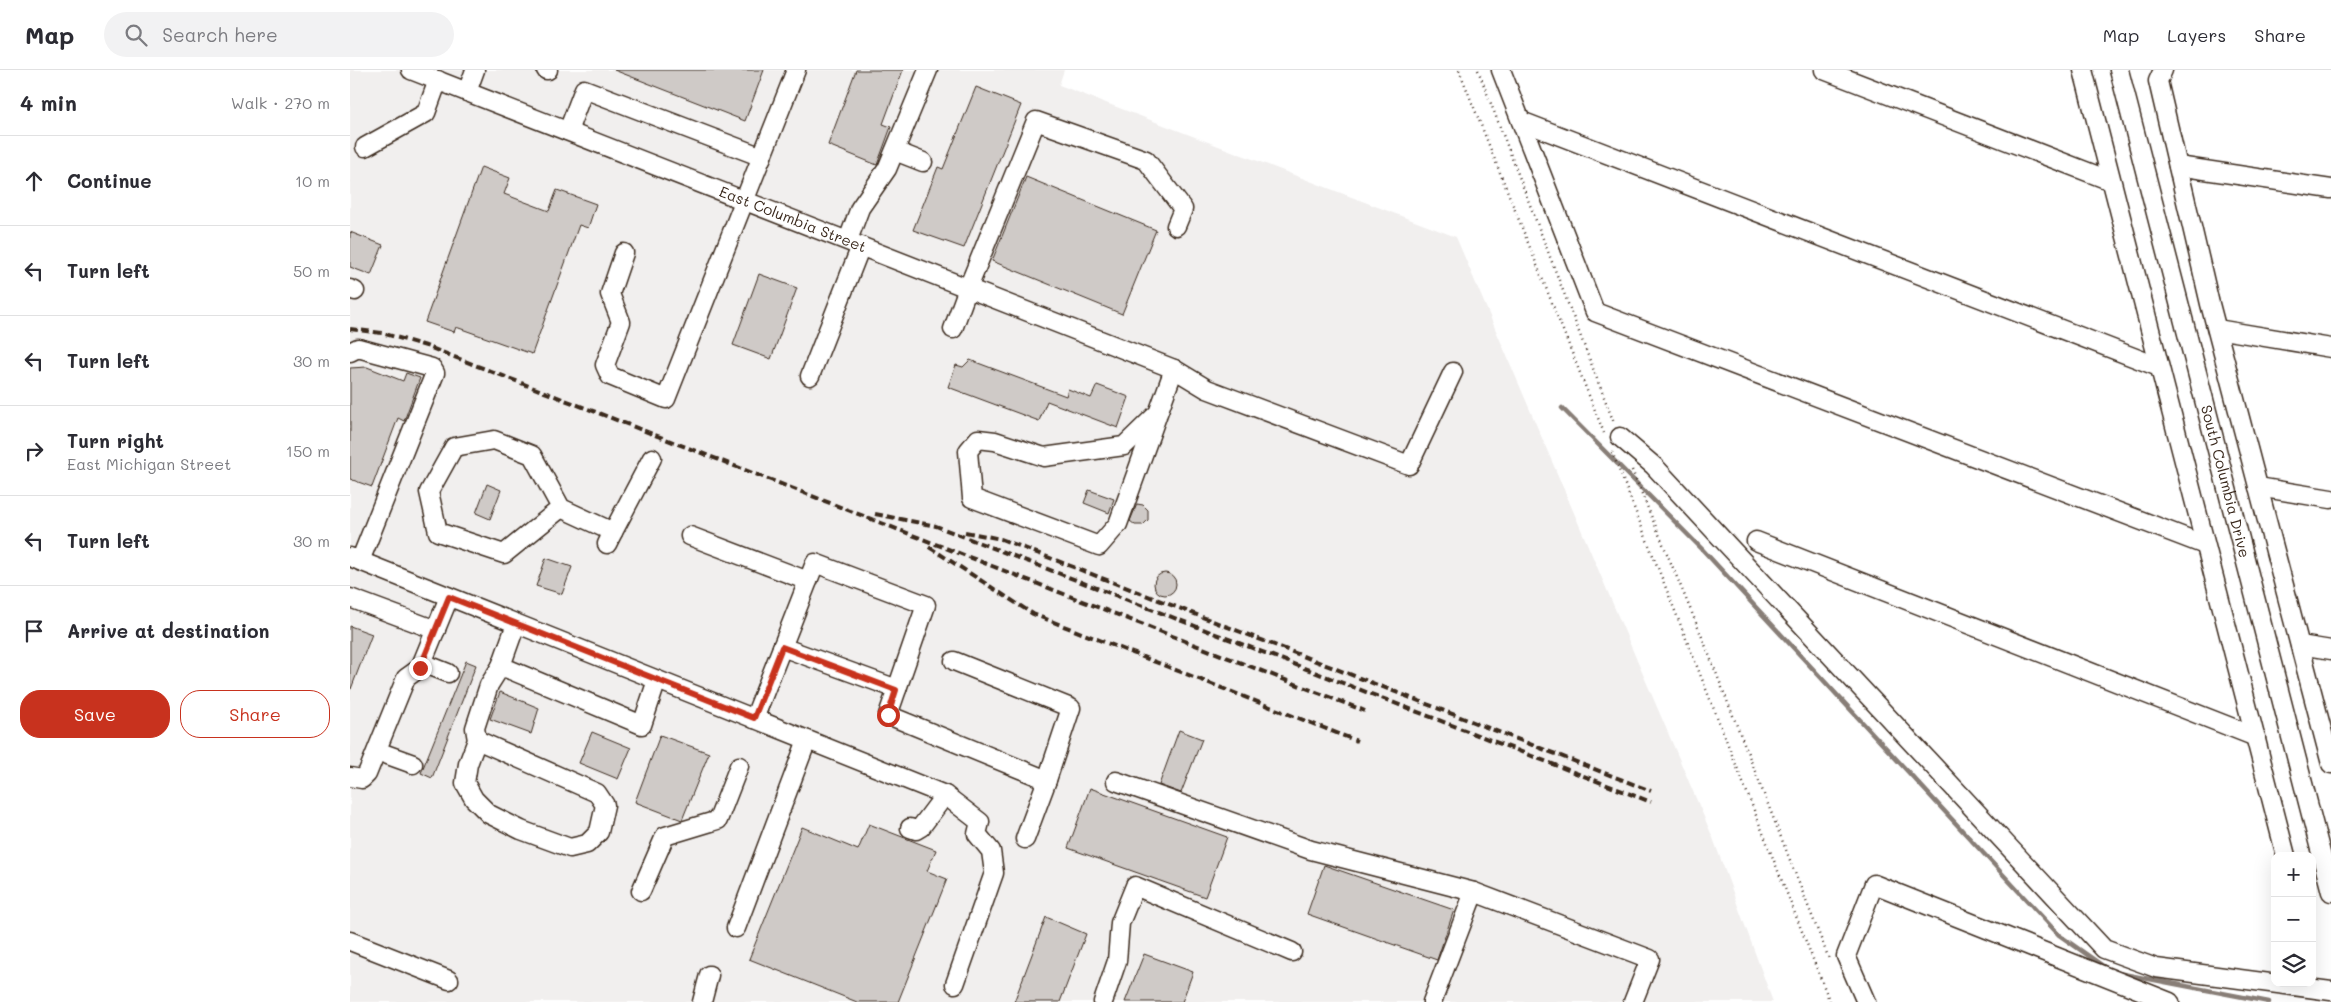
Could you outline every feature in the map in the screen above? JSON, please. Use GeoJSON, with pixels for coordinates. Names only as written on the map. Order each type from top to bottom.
{"type":"FeatureCollection","features":[{"type":"Feature","properties":{"kind":"street","name":"East Columbia Street"},"geometry":{"type":"LineString","coordinates":[[411,70],[1174,369],[1207,389],[1409,465],[1453,372]]}},
{"type":"Feature","properties":{"kind":"street"},"geometry":{"type":"LineString","coordinates":[[467,92],[475,70]]}},
{"type":"Feature","properties":{"kind":"street"},"geometry":{"type":"LineString","coordinates":[[624,253],[610,294],[621,322],[604,365],[610,376],[666,399],[796,70]]}},
{"type":"Feature","properties":{"kind":"street"},"geometry":{"type":"LineString","coordinates":[[810,376],[854,243],[860,208],[888,169],[928,70]]}},
{"type":"Feature","properties":{"kind":"street"},"geometry":{"type":"LineString","coordinates":[[1501,70],[1594,312],[2205,545]]}},
{"type":"Feature","properties":{"kind":"street"},"geometry":{"type":"LineString","coordinates":[[1824,70],[2111,181]]}},
{"type":"Feature","properties":{"kind":"street"},"geometry":{"type":"LineString","coordinates":[[2083,70],[2285,852]]}},
{"type":"Feature","properties":{"kind":"street","name":"South Columbia Drive"},"geometry":{"type":"LineString","coordinates":[[2119,70],[2331,892]]}},
{"type":"Feature","properties":{"kind":"street"},"geometry":{"type":"LineString","coordinates":[[2163,70],[2158,81],[2217,329],[2331,764]]}},
{"type":"Feature","properties":{"kind":"street"},"geometry":{"type":"LineString","coordinates":[[365,147],[426,113],[438,80]]}},
{"type":"Feature","properties":{"kind":"street"},"geometry":{"type":"LineString","coordinates":[[568,131],[584,89],[762,157]]}},
{"type":"Feature","properties":{"kind":"street"},"geometry":{"type":"LineString","coordinates":[[1520,120],[2159,367]]}},
{"type":"Feature","properties":{"kind":"street"},"geometry":{"type":"LineString","coordinates":[[953,329],[1036,121],[1146,160],[1183,209],[1176,226]]}},
{"type":"Feature","properties":{"kind":"street"},"geometry":{"type":"LineString","coordinates":[[894,151],[923,162]]}},
{"type":"Feature","properties":{"kind":"street"},"geometry":{"type":"LineString","coordinates":[[2178,166],[2331,189]]}},
{"type":"Feature","properties":{"kind":"street"},"geometry":{"type":"LineString","coordinates":[[2217,329],[2331,348]]}},
{"type":"Feature","properties":{"kind":"street"},"geometry":{"type":"LineString","coordinates":[[350,352],[358,348],[432,368],[435,373],[355,559],[945,795],[980,822],[977,834],[991,851],[994,873],[955,984]]}},
{"type":"Feature","properties":{"kind":"street"},"geometry":{"type":"LineString","coordinates":[[1158,413],[1124,446],[1044,456],[995,441],[978,439],[968,451],[972,498],[1099,546],[1118,524],[1174,369]]}},
{"type":"Feature","properties":{"kind":"street"},"geometry":{"type":"LineString","coordinates":[[561,508],[504,554],[438,532],[429,492],[454,447],[494,440],[532,455],[561,508],[610,538],[652,458]]}},
{"type":"Feature","properties":{"kind":"street"},"geometry":{"type":"LineString","coordinates":[[1612,441],[1654,466],[2104,949],[2156,968],[2271,981]]}},
{"type":"Feature","properties":{"kind":"street"},"geometry":{"type":"LineString","coordinates":[[2258,487],[2331,499]]}},
{"type":"Feature","properties":{"kind":"street"},"geometry":{"type":"LineString","coordinates":[[690,536],[808,581]]}},
{"type":"Feature","properties":{"kind":"street"},"geometry":{"type":"LineString","coordinates":[[1756,541],[2256,737]]}},
{"type":"Feature","properties":{"kind":"street"},"geometry":{"type":"LineString","coordinates":[[754,718],[815,563],[926,605],[888,715],[1047,780]]}},
{"type":"Feature","properties":{"kind":"street"},"geometry":{"type":"LineString","coordinates":[[350,777],[362,779],[368,774],[406,678],[420,668],[423,663],[449,597]]}},
{"type":"Feature","properties":{"kind":"street"},"geometry":{"type":"LineString","coordinates":[[350,598],[436,630]]}},
{"type":"Feature","properties":{"kind":"street"},"geometry":{"type":"LineString","coordinates":[[477,740],[597,793],[605,805],[599,832],[587,844],[570,848],[521,830],[489,814],[474,799],[465,784],[468,764],[477,740],[475,728],[489,685],[501,666],[516,624]]}},
{"type":"Feature","properties":{"kind":"street"},"geometry":{"type":"LineString","coordinates":[[2300,645],[2331,650]]}},
{"type":"Feature","properties":{"kind":"street"},"geometry":{"type":"LineString","coordinates":[[782,647],[896,690]]}},
{"type":"Feature","properties":{"kind":"street"},"geometry":{"type":"LineString","coordinates":[[954,661],[1071,708],[1025,839]]}},
{"type":"Feature","properties":{"kind":"street"},"geometry":{"type":"LineString","coordinates":[[423,663],[448,673]]}},
{"type":"Feature","properties":{"kind":"street"},"geometry":{"type":"LineString","coordinates":[[501,666],[642,725],[657,680]]}},
{"type":"Feature","properties":{"kind":"street"},"geometry":{"type":"LineString","coordinates":[[736,928],[807,740]]}},
{"type":"Feature","properties":{"kind":"street"},"geometry":{"type":"LineString","coordinates":[[377,751],[413,764]]}},
{"type":"Feature","properties":{"kind":"street"},"geometry":{"type":"LineString","coordinates":[[641,891],[665,836],[718,820],[738,766]]}},
{"type":"Feature","properties":{"kind":"street"},"geometry":{"type":"LineString","coordinates":[[1116,781],[1311,850],[1474,892],[1650,959],[1633,1002]]}},
{"type":"Feature","properties":{"kind":"street"},"geometry":{"type":"LineString","coordinates":[[910,828],[916,830],[921,827],[945,795]]}},
{"type":"Feature","properties":{"kind":"street"},"geometry":{"type":"LineString","coordinates":[[1866,1002],[1846,956],[1874,884],[2170,1002]]}},
{"type":"Feature","properties":{"kind":"street"},"geometry":{"type":"LineString","coordinates":[[1103,1002],[1117,961],[1120,923],[1135,886],[1292,952]]}},
{"type":"Feature","properties":{"kind":"street"},"geometry":{"type":"LineString","coordinates":[[1432,1002],[1474,892]]}},
{"type":"Feature","properties":{"kind":"street"},"geometry":{"type":"LineString","coordinates":[[350,941],[449,980]]}},
{"type":"Feature","properties":{"kind":"street"},"geometry":{"type":"LineString","coordinates":[[702,1002],[709,975]]}},
{"type":"Feature","properties":{"kind":"street"},"geometry":{"type":"LineString","coordinates":[[2316,987],[2331,991]]}},
{"type":"Feature","properties":{"kind":"path"},"geometry":{"type":"LineString","coordinates":[[1459,70],[1612,441],[1830,1002]]}},
{"type":"Feature","properties":{"kind":"path"},"geometry":{"type":"LineString","coordinates":[[1478,70],[1612,441]]}},
{"type":"Feature","properties":{"kind":"path"},"geometry":{"type":"LineString","coordinates":[[1630,465],[1702,637],[1832,966]]}},
{"type":"Feature","properties":{"kind":"shaded area"},"geometry":{"type":"Polygon","coordinates":[[[350,70],[1064,70],[1059,85],[1456,237],[1713,838],[1773,1002],[350,1002],[350,70]]]}},
{"type":"Feature","properties":{"kind":"building"},"geometry":{"type":"Polygon","coordinates":[[[614,70],[764,70],[745,121],[614,70]]]}},
{"type":"Feature","properties":{"kind":"building"},"geometry":{"type":"Polygon","coordinates":[[[856,70],[903,70],[883,124],[891,127],[877,165],[828,145],[856,70]]]}},
{"type":"Feature","properties":{"kind":"building"},"geometry":{"type":"Polygon","coordinates":[[[976,87],[1021,105],[964,248],[913,230],[938,167],[943,169],[976,87]]]}},
{"type":"Feature","properties":{"kind":"building"},"geometry":{"type":"Polygon","coordinates":[[[481,167],[510,178],[504,194],[549,211],[557,190],[596,204],[588,228],[579,225],[532,354],[456,327],[454,332],[425,322],[481,167]]]}},
{"type":"Feature","properties":{"kind":"building"},"geometry":{"type":"Polygon","coordinates":[[[1026,177],[1156,230],[1122,314],[992,261],[1026,177]]]}},
{"type":"Feature","properties":{"kind":"building"},"geometry":{"type":"Polygon","coordinates":[[[350,232],[383,245],[371,275],[350,267],[350,232]]]}},
{"type":"Feature","properties":{"kind":"building"},"geometry":{"type":"Polygon","coordinates":[[[759,274],[797,288],[771,359],[733,345],[759,274]]]}},
{"type":"Feature","properties":{"kind":"building"},"geometry":{"type":"Polygon","coordinates":[[[970,360],[1066,396],[1068,389],[1091,398],[1097,385],[1129,397],[1118,428],[1047,401],[1039,421],[948,387],[956,365],[963,367],[970,360]]]}},
{"type":"Feature","properties":{"kind":"building"},"geometry":{"type":"Polygon","coordinates":[[[367,367],[403,381],[406,373],[420,378],[404,421],[398,418],[372,487],[350,479],[350,368],[367,367]]]}},
{"type":"Feature","properties":{"kind":"building"},"geometry":{"type":"Polygon","coordinates":[[[487,484],[501,490],[490,519],[476,513],[487,484]]]}},
{"type":"Feature","properties":{"kind":"building"},"geometry":{"type":"Polygon","coordinates":[[[1089,490],[1114,499],[1109,513],[1084,503],[1089,490]]]}},
{"type":"Feature","properties":{"kind":"building"},"geometry":{"type":"Polygon","coordinates":[[[1137,504],[1143,505],[1148,510],[1148,520],[1143,525],[1135,525],[1130,521],[1137,504]]]}},
{"type":"Feature","properties":{"kind":"building"},"geometry":{"type":"Polygon","coordinates":[[[546,558],[572,567],[562,594],[536,586],[546,558]]]}},
{"type":"Feature","properties":{"kind":"building"},"geometry":{"type":"Polygon","coordinates":[[[1165,573],[1173,576],[1176,584],[1173,592],[1165,595],[1157,592],[1154,584],[1157,576],[1165,573]]]}},
{"type":"Feature","properties":{"kind":"building"},"geometry":{"type":"Polygon","coordinates":[[[350,626],[372,634],[351,689],[350,689],[350,626]]]}},
{"type":"Feature","properties":{"kind":"building"},"geometry":{"type":"Polygon","coordinates":[[[466,661],[476,665],[432,778],[421,773],[466,661]]]}},
{"type":"Feature","properties":{"kind":"building"},"geometry":{"type":"Polygon","coordinates":[[[500,692],[539,708],[531,734],[490,719],[500,692]]]}},
{"type":"Feature","properties":{"kind":"building"},"geometry":{"type":"Polygon","coordinates":[[[1179,730],[1202,739],[1181,793],[1159,785],[1179,730]]]}},
{"type":"Feature","properties":{"kind":"building"},"geometry":{"type":"Polygon","coordinates":[[[592,732],[631,748],[618,779],[579,763],[592,732]]]}},
{"type":"Feature","properties":{"kind":"building"},"geometry":{"type":"Polygon","coordinates":[[[660,735],[709,753],[682,820],[635,802],[660,735]]]}},
{"type":"Feature","properties":{"kind":"building"},"geometry":{"type":"Polygon","coordinates":[[[1090,788],[1227,837],[1205,897],[1068,848],[1090,788]]]}},
{"type":"Feature","properties":{"kind":"building"},"geometry":{"type":"Polygon","coordinates":[[[869,824],[936,850],[927,871],[947,879],[898,1002],[857,1002],[749,959],[802,827],[858,850],[869,824]]]}},
{"type":"Feature","properties":{"kind":"building"},"geometry":{"type":"Polygon","coordinates":[[[1324,865],[1454,910],[1437,960],[1307,914],[1324,865]]]}},
{"type":"Feature","properties":{"kind":"building"},"geometry":{"type":"Polygon","coordinates":[[[1046,917],[1086,934],[1060,1002],[1014,1002],[1046,917]]]}},
{"type":"Feature","properties":{"kind":"building"},"geometry":{"type":"Polygon","coordinates":[[[1144,954],[1193,972],[1182,1002],[1125,1002],[1144,954]]]}},
{"type":"Feature","properties":{"kind":"waterway"},"geometry":{"type":"LineString","coordinates":[[1562,408],[1702,549],[2059,935],[2106,968]]}},
{"type":"Feature","properties":{"kind":"waterway"},"geometry":{"type":"LineString","coordinates":[[2118,973],[2269,1002]]}},
{"type":"Feature","properties":{"kind":"railway"},"geometry":{"type":"LineString","coordinates":[[350,329],[382,333],[426,346],[1365,711]]}},
{"type":"Feature","properties":{"kind":"railway"},"geometry":{"type":"LineString","coordinates":[[875,514],[936,526],[1651,802]]}},
{"type":"Feature","properties":{"kind":"railway"},"geometry":{"type":"LineString","coordinates":[[965,532],[1001,539],[1651,791]]}},
{"type":"Feature","properties":{"kind":"railway"},"geometry":{"type":"LineString","coordinates":[[929,547],[1033,614],[1357,741]]}},
{"type":"Feature","properties":{"kind":"route"},"geometry":{"type":"LineString","coordinates":[[420,668],[449,597],[754,718],[782,647],[896,690],[888,715]]}}]}
